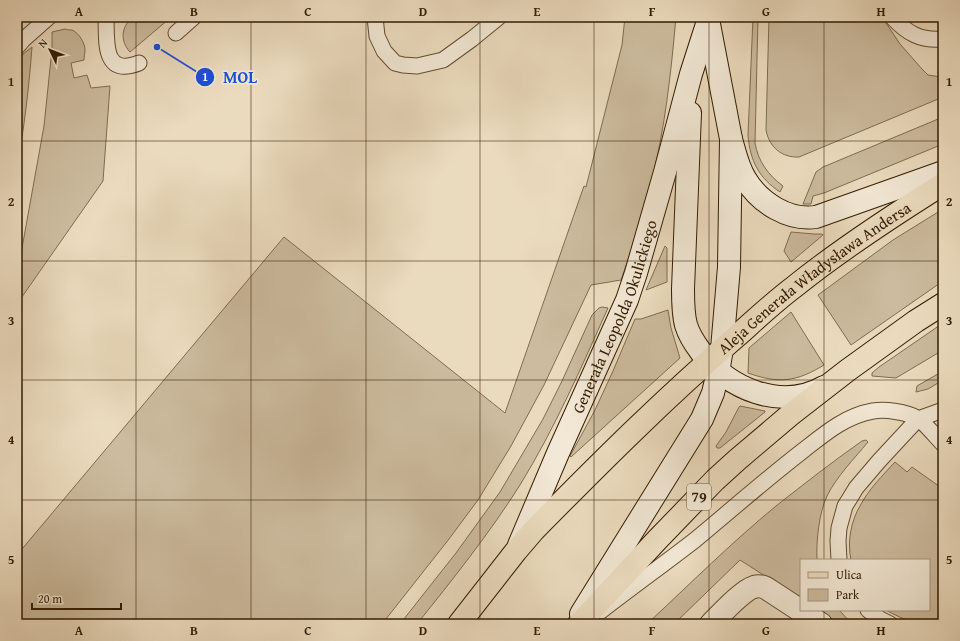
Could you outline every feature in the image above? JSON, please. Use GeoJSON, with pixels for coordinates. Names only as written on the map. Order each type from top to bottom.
{"type":"FeatureCollection","features":[{"type":"Feature","properties":{"kind":"main road","name":"Generała Leopolda Okulickiego"},"geometry":{"type":"LineString","coordinates":[[516,550],[627,300],[665,172],[691,74],[709,19]]}},
{"type":"Feature","properties":{"kind":"main road","name":"Generała Leopolda Okulickiego"},"geometry":{"type":"LineString","coordinates":[[709,19],[735,154],[745,179],[759,195],[774,207],[800,217],[816,217],[943,172]]}},
{"type":"Feature","properties":{"kind":"main road","name":"Generała Leopolda Okulickiego"},"geometry":{"type":"LineString","coordinates":[[691,74],[683,289],[686,326],[695,344],[716,360],[736,384],[753,392],[789,397],[810,394],[832,382]]}},
{"type":"Feature","properties":{"kind":"main road","name":"Generała Leopolda Okulickiego"},"geometry":{"type":"LineString","coordinates":[[575,624],[702,419],[713,393],[729,267],[731,139]]}},
{"type":"Feature","properties":{"kind":"main road","name":"Aleja Generała Władysława Andersa"},"geometry":{"type":"LineString","coordinates":[[459,624],[516,550],[534,530],[654,410],[690,377],[716,360],[794,287],[832,258],[943,184]]}},
{"type":"Feature","properties":{"kind":"main road","name":"79"},"geometry":{"type":"LineString","coordinates":[[579,624],[715,480],[758,441],[832,382],[943,304]]}},
{"type":"Feature","properties":{"kind":"main road"},"geometry":{"type":"LineString","coordinates":[[711,624],[742,594],[749,589],[758,586],[770,590],[800,610]]}},
{"type":"Feature","properties":{"kind":"main road"},"geometry":{"type":"LineString","coordinates":[[802,611],[821,624]]}},
{"type":"Feature","properties":{"kind":"lane"},"geometry":{"type":"LineString","coordinates":[[17,47],[49,17]]}},
{"type":"Feature","properties":{"kind":"lane"},"geometry":{"type":"LineString","coordinates":[[106,17],[107,48],[109,57],[117,64],[125,67],[139,63]]}},
{"type":"Feature","properties":{"kind":"lane"},"geometry":{"type":"LineString","coordinates":[[176,33],[194,17]]}},
{"type":"Feature","properties":{"kind":"lane"},"geometry":{"type":"LineString","coordinates":[[375,17],[377,36],[384,51],[395,63],[417,66],[443,60],[499,17]]}},
{"type":"Feature","properties":{"kind":"lane"},"geometry":{"type":"LineString","coordinates":[[892,17],[899,25],[913,35],[933,40],[943,39]]}},
{"type":"Feature","properties":{"kind":"lane"},"geometry":{"type":"LineString","coordinates":[[584,624],[695,540],[780,468],[842,422],[874,411],[889,410],[918,418],[943,444]]}},
{"type":"Feature","properties":{"kind":"lane"},"geometry":{"type":"LineString","coordinates":[[839,559],[839,528],[845,506],[856,488],[918,418],[943,410]]}},
{"type":"Feature","properties":{"kind":"lane"},"geometry":{"type":"LineString","coordinates":[[869,611],[890,624]]}},
{"type":"Feature","properties":{"kind":"green space"},"geometry":{"type":"Polygon","coordinates":[[[132,17],[138,17],[139,22],[159,21],[160,17],[168,17],[169,19],[130,52],[123,39],[123,34],[128,21],[132,17]]]}},
{"type":"Feature","properties":{"kind":"green space"},"geometry":{"type":"Polygon","coordinates":[[[625,17],[676,17],[667,101],[656,163],[641,220],[621,280],[591,285],[544,385],[511,446],[478,500],[382,624],[17,624],[17,555],[284,237],[505,413],[584,186],[586,187],[622,45],[625,17]]]}},
{"type":"Feature","properties":{"kind":"green space"},"geometry":{"type":"Polygon","coordinates":[[[753,17],[758,17],[756,150],[764,167],[783,186],[780,192],[761,175],[753,161],[749,144],[748,135],[753,17]]]}},
{"type":"Feature","properties":{"kind":"green space"},"geometry":{"type":"Polygon","coordinates":[[[769,17],[882,17],[900,44],[928,75],[943,77],[943,97],[799,157],[787,156],[773,146],[766,130],[769,17]]]}},
{"type":"Feature","properties":{"kind":"green space"},"geometry":{"type":"Polygon","coordinates":[[[65,29],[72,30],[77,33],[85,47],[84,60],[71,63],[74,78],[87,75],[91,88],[110,86],[103,181],[17,304],[17,276],[44,126],[52,49],[52,32],[65,29]]]}},
{"type":"Feature","properties":{"kind":"green space"},"geometry":{"type":"Polygon","coordinates":[[[32,47],[26,108],[17,169],[17,64],[23,54],[32,47]]]}},
{"type":"Feature","properties":{"kind":"green space"},"geometry":{"type":"Polygon","coordinates":[[[943,117],[943,144],[824,193],[813,196],[811,204],[803,204],[816,172],[823,167],[943,117]]]}},
{"type":"Feature","properties":{"kind":"green space"},"geometry":{"type":"Polygon","coordinates":[[[943,209],[943,281],[851,345],[818,295],[893,240],[943,209]]]}},
{"type":"Feature","properties":{"kind":"green space"},"geometry":{"type":"Polygon","coordinates":[[[791,232],[823,235],[791,262],[784,251],[791,232]]]}},
{"type":"Feature","properties":{"kind":"green space"},"geometry":{"type":"Polygon","coordinates":[[[665,246],[667,248],[667,282],[646,290],[665,246]]]}},
{"type":"Feature","properties":{"kind":"green space"},"geometry":{"type":"Polygon","coordinates":[[[602,307],[608,308],[578,375],[545,442],[520,485],[483,539],[417,624],[400,624],[456,553],[500,492],[543,419],[592,315],[602,307]]]}},
{"type":"Feature","properties":{"kind":"green space"},"geometry":{"type":"Polygon","coordinates":[[[668,310],[671,328],[680,358],[571,457],[570,456],[595,410],[635,319],[641,319],[668,310]]]}},
{"type":"Feature","properties":{"kind":"green space"},"geometry":{"type":"Polygon","coordinates":[[[791,312],[824,365],[805,375],[787,380],[769,379],[748,373],[749,348],[791,312]]]}},
{"type":"Feature","properties":{"kind":"green space"},"geometry":{"type":"Polygon","coordinates":[[[943,323],[943,350],[896,378],[872,376],[872,373],[879,367],[943,323]]]}},
{"type":"Feature","properties":{"kind":"green space"},"geometry":{"type":"Polygon","coordinates":[[[943,371],[943,380],[928,389],[916,392],[917,386],[943,371]]]}},
{"type":"Feature","properties":{"kind":"green space"},"geometry":{"type":"Polygon","coordinates":[[[740,406],[765,412],[720,448],[717,448],[716,446],[726,432],[740,406]]]}},
{"type":"Feature","properties":{"kind":"green space"},"geometry":{"type":"Polygon","coordinates":[[[866,440],[868,442],[841,475],[831,489],[824,503],[819,527],[817,559],[800,559],[800,598],[740,560],[674,624],[647,624],[759,520],[862,441],[866,440]]]}},
{"type":"Feature","properties":{"kind":"green space"},"geometry":{"type":"Polygon","coordinates":[[[895,462],[907,472],[912,467],[943,489],[943,614],[930,622],[923,623],[907,620],[888,611],[930,611],[930,559],[851,559],[849,546],[854,518],[863,500],[895,462]]]}},
{"type":"Feature","properties":{"kind":"green space"},"geometry":{"type":"Polygon","coordinates":[[[820,611],[840,611],[852,624],[840,624],[820,611]]]}},
{"type":"Feature","properties":{"kind":"place","name":"MOL"},"geometry":{"type":"Point","coordinates":[157,47]}}]}
